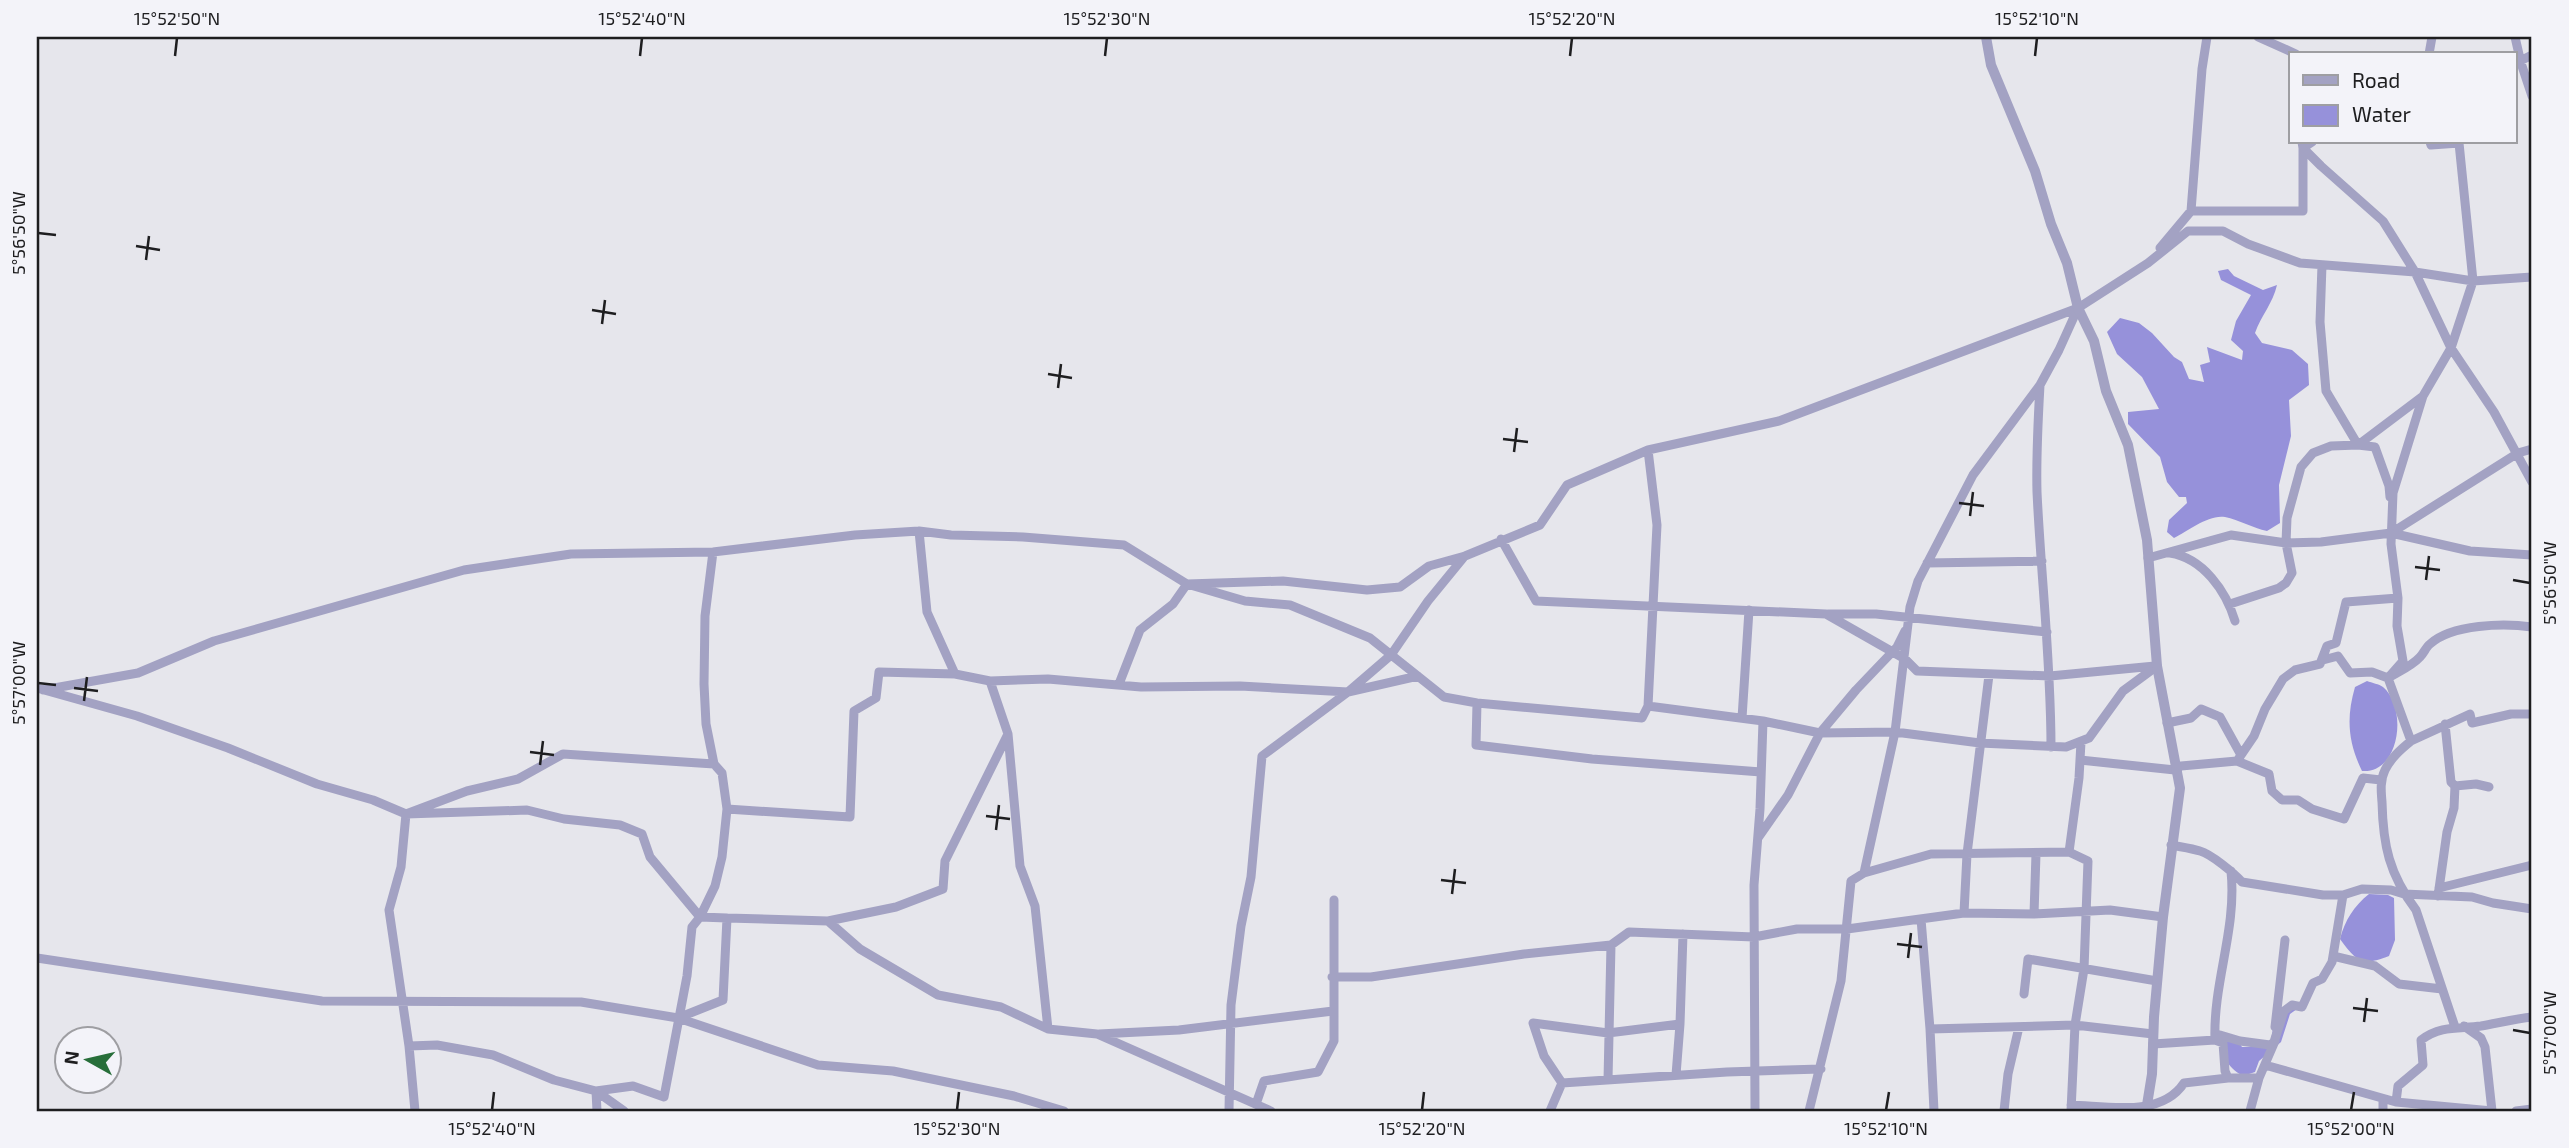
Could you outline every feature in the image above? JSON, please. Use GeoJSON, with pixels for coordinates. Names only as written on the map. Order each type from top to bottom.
{"type":"FeatureCollection","features":[{"type":"Feature","properties":{"kind":"street"},"geometry":{"type":"LineString","coordinates":[[1986,37],[1992,65],[2035,171],[2051,224],[2067,262],[2078,308],[2094,341],[2106,391],[2128,445],[2148,558],[2157,666],[2180,788],[2163,917],[2152,1074],[2146,1109]]}},
{"type":"Feature","properties":{"kind":"street"},"geometry":{"type":"LineString","coordinates":[[2148,263],[2191,211],[2207,37]]}},
{"type":"Feature","properties":{"kind":"street"},"geometry":{"type":"LineString","coordinates":[[2258,37],[2292,52]]}},
{"type":"Feature","properties":{"kind":"street"},"geometry":{"type":"LineString","coordinates":[[2515,37],[2518,63],[2532,96]]}},
{"type":"Feature","properties":{"kind":"street"},"geometry":{"type":"LineString","coordinates":[[2518,63],[2532,55]]}},
{"type":"Feature","properties":{"kind":"street"},"geometry":{"type":"LineString","coordinates":[[2391,533],[2393,493],[2423,396],[2451,348],[2473,281],[2459,144]]}},
{"type":"Feature","properties":{"kind":"street"},"geometry":{"type":"LineString","coordinates":[[2191,211],[2303,211],[2302,145]]}},
{"type":"Feature","properties":{"kind":"street"},"geometry":{"type":"LineString","coordinates":[[2302,145],[2321,166],[2383,221],[2415,272],[2451,348],[2518,453],[2532,482]]}},
{"type":"Feature","properties":{"kind":"street"},"geometry":{"type":"LineString","coordinates":[[1187,584],[1283,582],[1367,590],[1400,587],[1429,566],[1465,556],[1540,525],[1567,485],[1648,450],[1779,421],[2078,308],[2148,263],[2188,231],[2223,231],[2248,244],[2300,263],[2415,272],[2473,281],[2532,277]]}},
{"type":"Feature","properties":{"kind":"street"},"geometry":{"type":"LineString","coordinates":[[2322,265],[2320,322],[2326,391],[2358,445]]}},
{"type":"Feature","properties":{"kind":"street"},"geometry":{"type":"LineString","coordinates":[[1864,873],[1895,732],[1909,620],[1918,580],[1973,475],[2040,385],[2078,308]]}},
{"type":"Feature","properties":{"kind":"street"},"geometry":{"type":"LineString","coordinates":[[2040,385],[2037,449],[2050,676],[2051,747]]}},
{"type":"Feature","properties":{"kind":"street"},"geometry":{"type":"LineString","coordinates":[[2358,445],[2423,396]]}},
{"type":"Feature","properties":{"kind":"street"},"geometry":{"type":"LineString","coordinates":[[2230,604],[2267,593],[2286,583],[2292,573],[2286,543],[2287,518],[2301,467],[2313,453],[2331,446],[2375,447],[2389,486],[2398,598],[2397,626],[2403,661],[2388,678]]}},
{"type":"Feature","properties":{"kind":"street"},"geometry":{"type":"LineString","coordinates":[[2391,533],[2518,453],[2532,449]]}},
{"type":"Feature","properties":{"kind":"street"},"geometry":{"type":"LineString","coordinates":[[40,689],[138,673],[214,641],[464,570],[571,554],[713,552],[855,535],[919,531],[951,536],[1023,537],[1124,545],[1187,584],[1245,601],[1290,605],[1370,638],[1444,696],[1476,703],[1642,719],[1648,706],[1657,525],[1648,450]]}},
{"type":"Feature","properties":{"kind":"street"},"geometry":{"type":"LineString","coordinates":[[919,531],[927,612],[955,674]]}},
{"type":"Feature","properties":{"kind":"street"},"geometry":{"type":"LineString","coordinates":[[2148,558],[2231,535],[2286,543],[2321,542],[2391,533],[2470,551],[2532,555]]}},
{"type":"Feature","properties":{"kind":"street"},"geometry":{"type":"LineString","coordinates":[[1501,539],[1536,601],[1654,608],[1876,614],[1909,620],[2047,632]]}},
{"type":"Feature","properties":{"kind":"street"},"geometry":{"type":"LineString","coordinates":[[596,1091],[633,1086],[664,1097],[687,976],[692,927],[715,886],[722,857],[727,810],[722,773],[714,764],[706,724],[704,684],[705,616],[713,552]]}},
{"type":"Feature","properties":{"kind":"street"},"geometry":{"type":"LineString","coordinates":[[2165,553],[2198,563],[2230,604],[2235,621]]}},
{"type":"Feature","properties":{"kind":"street"},"geometry":{"type":"LineString","coordinates":[[1230,1111],[1231,1005],[1241,926],[1251,877],[1262,757],[1348,692],[1391,655],[1428,601],[1465,556]]}},
{"type":"Feature","properties":{"kind":"street"},"geometry":{"type":"LineString","coordinates":[[1927,563],[2042,561]]}},
{"type":"Feature","properties":{"kind":"street"},"geometry":{"type":"LineString","coordinates":[[1119,684],[1140,630],[1173,604],[1187,584]]}},
{"type":"Feature","properties":{"kind":"street"},"geometry":{"type":"LineString","coordinates":[[2239,758],[2255,736],[2264,709],[2283,678],[2288,673],[2320,664],[2327,646],[2336,643],[2346,601],[2398,598]]}},
{"type":"Feature","properties":{"kind":"street"},"geometry":{"type":"LineString","coordinates":[[1742,718],[1749,610]]}},
{"type":"Feature","properties":{"kind":"street"},"geometry":{"type":"LineString","coordinates":[[1826,614],[1905,659],[1917,671],[2050,676],[2157,666]]}},
{"type":"Feature","properties":{"kind":"street"},"geometry":{"type":"LineString","coordinates":[[1757,839],[1788,795],[1820,733],[1891,653],[1909,620]]}},
{"type":"Feature","properties":{"kind":"street"},"geometry":{"type":"LineString","coordinates":[[2388,678],[2419,659],[2430,643],[2471,627],[2514,624],[2532,627]]}},
{"type":"Feature","properties":{"kind":"street"},"geometry":{"type":"LineString","coordinates":[[2323,660],[2338,656],[2350,673],[2372,672],[2388,678],[2411,741]]}},
{"type":"Feature","properties":{"kind":"street"},"geometry":{"type":"LineString","coordinates":[[1648,706],[1763,721],[1820,733],[1895,732],[1980,743],[2066,747],[2089,738],[2123,691],[2157,666]]}},
{"type":"Feature","properties":{"kind":"street"},"geometry":{"type":"LineString","coordinates":[[727,810],[850,817],[854,711],[876,698],[879,672],[955,674],[990,681],[1048,679],[1141,687],[1240,686],[1348,692],[1418,676]]}},
{"type":"Feature","properties":{"kind":"street"},"geometry":{"type":"LineString","coordinates":[[1964,913],[1967,854],[1989,675]]}},
{"type":"Feature","properties":{"kind":"street"},"geometry":{"type":"LineString","coordinates":[[990,681],[1008,734],[1020,866],[1035,906],[1048,1028]]}},
{"type":"Feature","properties":{"kind":"street"},"geometry":{"type":"LineString","coordinates":[[40,689],[137,716],[228,748],[317,784],[373,800],[406,814],[527,810],[564,819],[620,825],[642,834],[650,857],[700,917],[828,921],[895,907],[943,889],[946,861],[1008,734]]}},
{"type":"Feature","properties":{"kind":"street"},"geometry":{"type":"LineString","coordinates":[[1476,703],[1476,745],[1592,759],[1761,772]]}},
{"type":"Feature","properties":{"kind":"street"},"geometry":{"type":"LineString","coordinates":[[2167,723],[2191,718],[2201,709],[2220,717],[2239,758]]}},
{"type":"Feature","properties":{"kind":"street"},"geometry":{"type":"LineString","coordinates":[[2265,1065],[2383,1100],[2446,1109],[2492,1111],[2486,1047],[2482,1038],[2459,1026],[2442,989],[2416,909],[2404,894],[2389,859],[2383,839],[2381,780],[2397,752],[2411,741],[2445,724],[2469,714],[2472,723],[2511,714],[2532,714]]}},
{"type":"Feature","properties":{"kind":"street"},"geometry":{"type":"LineString","coordinates":[[1755,1111],[1754,937],[1763,721]]}},
{"type":"Feature","properties":{"kind":"street"},"geometry":{"type":"LineString","coordinates":[[2439,892],[2447,832],[2454,808],[2455,786],[2451,782],[2445,724]]}},
{"type":"Feature","properties":{"kind":"street"},"geometry":{"type":"LineString","coordinates":[[2069,852],[2081,741]]}},
{"type":"Feature","properties":{"kind":"street"},"geometry":{"type":"LineString","coordinates":[[406,814],[467,791],[518,779],[563,754],[714,764]]}},
{"type":"Feature","properties":{"kind":"street"},"geometry":{"type":"LineString","coordinates":[[2080,760],[2175,770],[2181,766],[2239,758],[2269,774],[2272,791],[2282,800],[2298,800],[2312,809],[2344,819],[2363,778],[2381,780]]}},
{"type":"Feature","properties":{"kind":"street"},"geometry":{"type":"LineString","coordinates":[[2455,786],[2476,784],[2489,787]]}},
{"type":"Feature","properties":{"kind":"street"},"geometry":{"type":"LineString","coordinates":[[406,814],[401,867],[389,910],[410,1046],[415,1111]]}},
{"type":"Feature","properties":{"kind":"street"},"geometry":{"type":"LineString","coordinates":[[2171,845],[2203,851],[2231,869],[2242,882],[2323,895],[2343,895],[2362,889],[2390,890],[2404,894],[2439,892],[2532,909]]}},
{"type":"Feature","properties":{"kind":"street"},"geometry":{"type":"LineString","coordinates":[[1809,1111],[1835,1012],[1851,881],[1864,873],[1931,854],[2069,852],[2088,862],[2084,968],[2075,1025],[2071,1108],[2146,1109],[2178,1093],[2184,1083],[2259,1078]]}},
{"type":"Feature","properties":{"kind":"street"},"geometry":{"type":"LineString","coordinates":[[2034,914],[2036,854]]}},
{"type":"Feature","properties":{"kind":"street"},"geometry":{"type":"LineString","coordinates":[[2439,892],[2532,865]]}},
{"type":"Feature","properties":{"kind":"street"},"geometry":{"type":"LineString","coordinates":[[2215,1040],[2214,1012],[2233,905],[2231,869]]}},
{"type":"Feature","properties":{"kind":"street"},"geometry":{"type":"LineString","coordinates":[[2250,1111],[2259,1078],[2284,1011],[2292,1005],[2302,1007],[2313,983],[2322,979],[2332,962],[2343,895]]}},
{"type":"Feature","properties":{"kind":"street"},"geometry":{"type":"LineString","coordinates":[[1256,1104],[1264,1081],[1318,1072],[1334,1041],[1334,900]]}},
{"type":"Feature","properties":{"kind":"street"},"geometry":{"type":"LineString","coordinates":[[1332,977],[1371,976],[1524,954],[1611,945],[1629,932],[1754,937],[1797,929],[1847,929],[1964,913],[2034,914],[2087,909],[2110,909],[2163,917]]}},
{"type":"Feature","properties":{"kind":"street"},"geometry":{"type":"LineString","coordinates":[[678,1017],[723,1000],[727,918]]}},
{"type":"Feature","properties":{"kind":"street"},"geometry":{"type":"LineString","coordinates":[[1921,919],[1934,1111]]}},
{"type":"Feature","properties":{"kind":"street"},"geometry":{"type":"LineString","coordinates":[[828,921],[860,949],[938,995],[1001,1007],[1048,1028],[1097,1034],[1178,1030],[1333,1011]]}},
{"type":"Feature","properties":{"kind":"street"},"geometry":{"type":"LineString","coordinates":[[1676,1075],[1683,934]]}},
{"type":"Feature","properties":{"kind":"street"},"geometry":{"type":"LineString","coordinates":[[2274,1042],[2285,940]]}},
{"type":"Feature","properties":{"kind":"street"},"geometry":{"type":"LineString","coordinates":[[1608,1080],[1611,945]]}},
{"type":"Feature","properties":{"kind":"street"},"geometry":{"type":"LineString","coordinates":[[2333,956],[2375,966],[2399,984],[2442,989]]}},
{"type":"Feature","properties":{"kind":"street"},"geometry":{"type":"LineString","coordinates":[[37,958],[322,1001],[581,1002],[678,1017],[818,1065],[893,1071],[1014,1096],[1064,1111]]}},
{"type":"Feature","properties":{"kind":"street"},"geometry":{"type":"LineString","coordinates":[[2024,994],[2028,960],[2157,981]]}},
{"type":"Feature","properties":{"kind":"street"},"geometry":{"type":"LineString","coordinates":[[2396,1102],[2398,1086],[2423,1065],[2421,1040],[2431,1033],[2459,1026],[2477,1026],[2532,1017]]}},
{"type":"Feature","properties":{"kind":"street"},"geometry":{"type":"LineString","coordinates":[[1562,1083],[1544,1056],[1533,1023],[1608,1033],[1680,1024]]}},
{"type":"Feature","properties":{"kind":"street"},"geometry":{"type":"LineString","coordinates":[[1930,1029],[2075,1025],[2153,1039],[2215,1040],[2223,1043],[2228,1078]]}},
{"type":"Feature","properties":{"kind":"street"},"geometry":{"type":"LineString","coordinates":[[2004,1111],[2008,1074],[2019,1027]]}},
{"type":"Feature","properties":{"kind":"street"},"geometry":{"type":"LineString","coordinates":[[1097,1034],[1270,1111]]}},
{"type":"Feature","properties":{"kind":"street"},"geometry":{"type":"LineString","coordinates":[[2215,1040],[2220,1035],[2270,1045],[2274,1042]]}},
{"type":"Feature","properties":{"kind":"street"},"geometry":{"type":"LineString","coordinates":[[410,1046],[437,1045],[493,1055],[554,1080],[596,1091],[624,1111]]}},
{"type":"Feature","properties":{"kind":"street"},"geometry":{"type":"LineString","coordinates":[[1562,1083],[1821,1069]]}},
{"type":"Feature","properties":{"kind":"street"},"geometry":{"type":"LineString","coordinates":[[1550,1111],[1562,1083]]}},
{"type":"Feature","properties":{"kind":"street"},"geometry":{"type":"LineString","coordinates":[[596,1091],[597,1111]]}},
{"type":"Feature","properties":{"kind":"street"},"geometry":{"type":"LineString","coordinates":[[2383,1100],[2383,1111]]}},
{"type":"Feature","properties":{"kind":"street"},"geometry":{"type":"LineString","coordinates":[[2516,1111],[2532,1109]]}},
{"type":"Feature","properties":{"kind":"water"},"geometry":{"type":"Polygon","coordinates":[[[2228,269],[2234,276],[2263,290],[2277,285],[2255,333],[2262,343],[2292,350],[2308,364],[2309,385],[2289,400],[2291,436],[2279,485],[2280,523],[2267,531],[2230,518],[2219,517],[2206,520],[2174,538],[2167,532],[2169,520],[2187,503],[2186,497],[2179,497],[2167,482],[2160,457],[2128,424],[2128,412],[2159,409],[2142,377],[2117,354],[2107,332],[2120,318],[2139,323],[2182,362],[2189,379],[2204,382],[2200,365],[2210,362],[2207,347],[2242,360],[2243,351],[2231,340],[2236,321],[2251,295],[2221,280],[2218,271],[2228,269]]]}},
{"type":"Feature","properties":{"kind":"water"},"geometry":{"type":"Polygon","coordinates":[[[2367,681],[2383,687],[2391,697],[2396,709],[2397,724],[2392,751],[2385,762],[2375,769],[2362,771],[2351,740],[2350,709],[2355,687],[2367,681]]]}},
{"type":"Feature","properties":{"kind":"water"},"geometry":{"type":"Polygon","coordinates":[[[2369,894],[2394,898],[2395,940],[2389,956],[2366,961],[2355,957],[2340,939],[2351,914],[2369,894]]]}},
{"type":"Feature","properties":{"kind":"water"},"geometry":{"type":"Polygon","coordinates":[[[2280,1009],[2297,1009],[2290,1014],[2281,1042],[2259,1061],[2255,1072],[2243,1076],[2229,1064],[2219,1037],[2242,1047],[2268,1047],[2280,1009]]]}}]}
